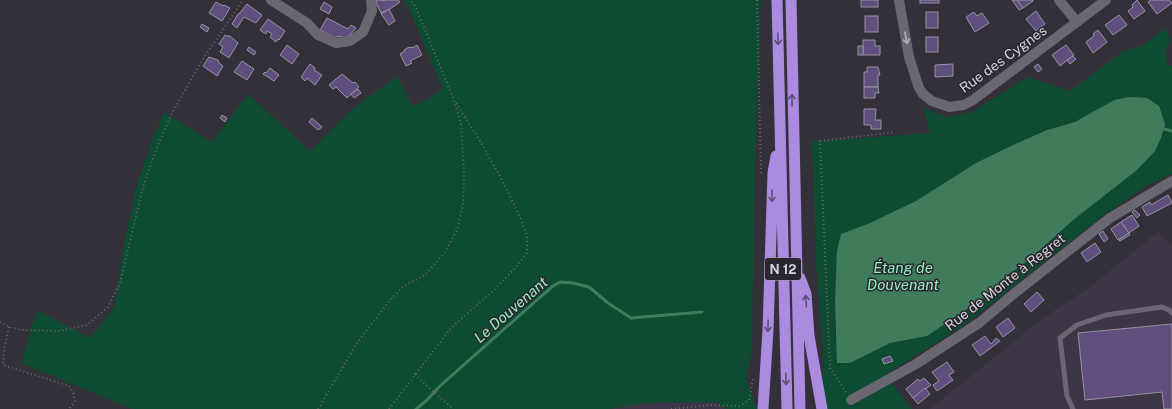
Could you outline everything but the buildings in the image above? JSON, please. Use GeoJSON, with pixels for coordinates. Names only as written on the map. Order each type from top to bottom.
{"type":"FeatureCollection","features":[{"type":"Feature","properties":{"kind":"highway","name":"N 12"},"geometry":{"type":"LineString","coordinates":[[777,0],[787,409]]}},
{"type":"Feature","properties":{"kind":"highway","name":"N 12"},"geometry":{"type":"LineString","coordinates":[[791,0],[800,409]]}},
{"type":"Feature","properties":{"kind":"highway"},"geometry":{"type":"LineString","coordinates":[[763,409],[768,330],[773,173],[780,130]]}},
{"type":"Feature","properties":{"kind":"highway","name":"N 12"},"geometry":{"type":"LineString","coordinates":[[796,270],[806,294],[809,336],[822,409]]}},
{"type":"Feature","properties":{"kind":"street"},"geometry":{"type":"LineString","coordinates":[[270,0],[307,23],[318,34],[336,43],[350,41],[363,32],[372,11],[371,0]]}},
{"type":"Feature","properties":{"kind":"street","name":"Rue des Cygnes"},"geometry":{"type":"LineString","coordinates":[[899,0],[909,57],[918,88],[932,101],[949,107],[964,105],[973,100],[1106,0]]}},
{"type":"Feature","properties":{"kind":"street"},"geometry":{"type":"LineString","coordinates":[[1060,0],[1077,22]]}},
{"type":"Feature","properties":{"kind":"street","name":"Rue de Monte à Regret"},"geometry":{"type":"LineString","coordinates":[[851,400],[916,364],[979,323],[1110,218],[1172,181]]}},
{"type":"Feature","properties":{"kind":"lane"},"geometry":{"type":"LineString","coordinates":[[1073,409],[1067,396],[1060,338],[1077,325],[1106,315],[1162,307],[1172,313]]}},
{"type":"Feature","properties":{"kind":"path"},"geometry":{"type":"LineString","coordinates":[[0,322],[9,327],[22,330],[59,331],[87,325],[108,307],[120,283],[143,187],[158,145],[173,111],[201,62],[243,0]]}},
{"type":"Feature","properties":{"kind":"path"},"geometry":{"type":"LineString","coordinates":[[318,409],[357,343],[390,300],[404,286],[425,275],[445,252],[457,230],[463,206],[464,173],[461,124],[454,100],[416,8],[411,0]]}},
{"type":"Feature","properties":{"kind":"path"},"geometry":{"type":"LineString","coordinates":[[757,0],[761,178]]}},
{"type":"Feature","properties":{"kind":"path"},"geometry":{"type":"LineString","coordinates":[[389,409],[451,328],[495,289],[527,253],[527,236],[520,217],[501,178],[454,100]]}},
{"type":"Feature","properties":{"kind":"path"},"geometry":{"type":"LineString","coordinates":[[851,400],[830,368],[820,141],[895,132]]}},
{"type":"Feature","properties":{"kind":"path"},"geometry":{"type":"LineString","coordinates":[[9,327],[4,350],[3,365],[69,386],[74,392],[75,401],[70,409]]}},
{"type":"Feature","properties":{"kind":"path"},"geometry":{"type":"LineString","coordinates":[[415,374],[429,389],[453,409]]}},
{"type":"Feature","properties":{"kind":"path"},"geometry":{"type":"LineString","coordinates":[[671,409],[711,405],[739,406],[749,400],[754,374]]}},
{"type":"Feature","properties":{"kind":"shaded area"},"geometry":{"type":"Polygon","coordinates":[[[404,0],[761,0],[755,161],[752,352],[746,379],[757,409],[726,409],[716,402],[645,403],[608,409],[132,409],[21,363],[37,310],[90,338],[114,308],[124,243],[138,181],[164,112],[212,142],[248,94],[310,151],[351,110],[397,76],[412,106],[422,102],[443,89],[408,6],[404,0]]]}},
{"type":"Feature","properties":{"kind":"shaded area"},"geometry":{"type":"Polygon","coordinates":[[[1164,28],[1170,38],[1169,45],[1165,52],[1168,66],[1172,66],[1172,174],[1151,183],[1103,216],[963,326],[885,375],[912,409],[821,409],[823,359],[816,258],[811,142],[930,133],[923,108],[947,117],[970,113],[1028,77],[1070,91],[1122,52],[1144,45],[1164,28]],[[1114,100],[1075,122],[1047,130],[976,163],[916,201],[850,231],[836,281],[835,329],[850,363],[890,343],[927,336],[989,294],[1006,276],[1029,260],[1072,221],[1137,170],[1155,151],[1114,100]]]}},
{"type":"Feature","properties":{"kind":"shaded area"},"geometry":{"type":"Polygon","coordinates":[[[1158,232],[1172,246],[1172,409],[930,409],[1043,318],[1090,287],[1158,232]]]}},
{"type":"Feature","properties":{"kind":"shaded area"},"geometry":{"type":"Polygon","coordinates":[[[716,402],[726,409],[608,409],[645,403],[716,402]]]}},
{"type":"Feature","properties":{"kind":"water","name":"Étang de Douvenant"},"geometry":{"type":"Polygon","coordinates":[[[1129,97],[1147,98],[1159,106],[1165,124],[1155,151],[1137,170],[1072,221],[1029,260],[1006,276],[989,294],[927,336],[890,343],[850,363],[837,363],[835,302],[837,251],[841,234],[870,223],[916,201],[976,163],[1013,145],[1047,130],[1075,122],[1114,100],[1129,97]]]}},
{"type":"Feature","properties":{"kind":"waterway","name":"Le Douvenant"},"geometry":{"type":"LineString","coordinates":[[1164,129],[1172,131]]}},
{"type":"Feature","properties":{"kind":"waterway","name":"Le Douvenant"},"geometry":{"type":"LineString","coordinates":[[416,409],[538,299],[560,282],[573,283],[589,287],[608,303],[631,318],[702,312]]}}]}
